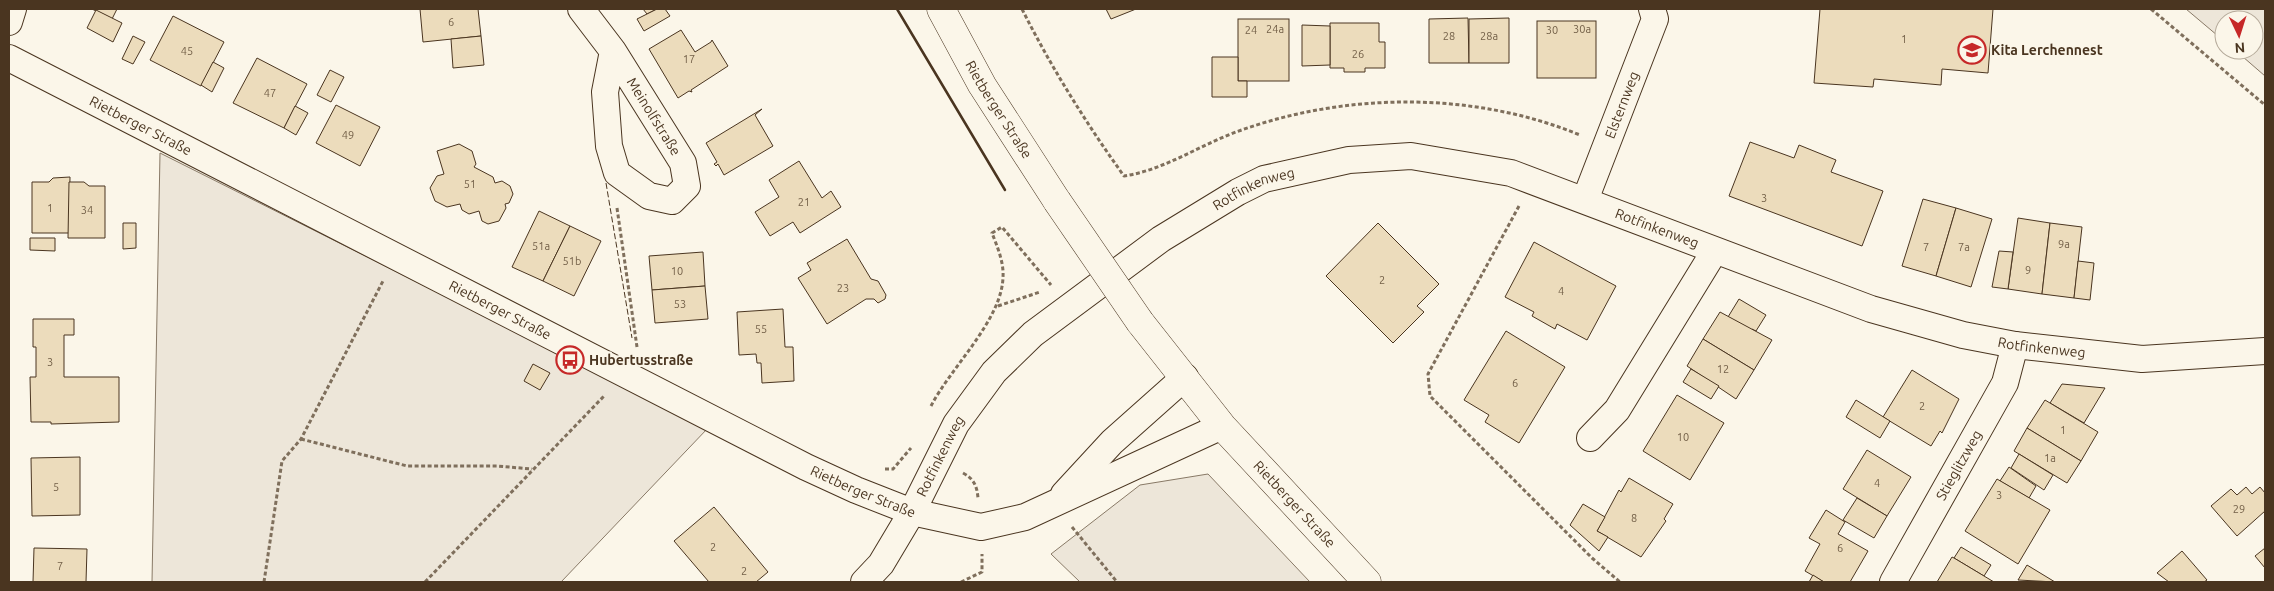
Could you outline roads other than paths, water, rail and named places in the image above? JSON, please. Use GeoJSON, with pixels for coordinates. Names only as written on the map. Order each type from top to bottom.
{"type":"FeatureCollection","features":[{"type":"Feature","properties":{"kind":"main road","name":"Rietberger Straße"},"geometry":{"type":"LineString","coordinates":[[941,9],[982,84],[1140,322],[1222,426],[1367,582]]}},
{"type":"Feature","properties":{"kind":"street"},"geometry":{"type":"LineString","coordinates":[[9,22],[14,9]]}},
{"type":"Feature","properties":{"kind":"street","name":"Meinolfstraße"},"geometry":{"type":"LineString","coordinates":[[581,9],[613,51],[683,163],[686,186],[672,200],[649,196],[617,173],[609,146],[605,92],[613,51]]}},
{"type":"Feature","properties":{"kind":"street","name":"Elsternweg"},"geometry":{"type":"LineString","coordinates":[[1585,200],[1655,19],[1652,9]]}},
{"type":"Feature","properties":{"kind":"street","name":"Rietberger Straße"},"geometry":{"type":"LineString","coordinates":[[9,58],[821,474],[912,512],[980,527],[1025,517],[1222,426]]}},
{"type":"Feature","properties":{"kind":"street","name":"Rotfinkenweg"},"geometry":{"type":"LineString","coordinates":[[912,512],[956,424],[994,372],[1033,334],[1153,245],[1238,192],[1264,179],[1349,160],[1411,156],[1512,173],[1714,252],[1871,310],[1964,335],[2015,345],[2142,359],[2265,351]]}},
{"type":"Feature","properties":{"kind":"street","name":"Rotfinkenweg"},"geometry":{"type":"LineString","coordinates":[[1590,438],[1617,410],[1714,252]]}},
{"type":"Feature","properties":{"kind":"street","name":"Stieglitzweg"},"geometry":{"type":"LineString","coordinates":[[1893,582],[2005,383],[2015,345]]}},
{"type":"Feature","properties":{"kind":"street","name":"Rietberger Straße"},"geometry":{"type":"LineString","coordinates":[[1057,501],[1112,442],[1185,377]]}},
{"type":"Feature","properties":{"kind":"street"},"geometry":{"type":"LineString","coordinates":[[864,582],[881,564],[912,512]]}},
{"type":"Feature","properties":{"kind":"place","name":"Kita Lerchennest"},"geometry":{"type":"Point","coordinates":[1972,50]}},
{"type":"Feature","properties":{"kind":"place","name":"Hubertusstraße"},"geometry":{"type":"Point","coordinates":[570,360]}}]}
